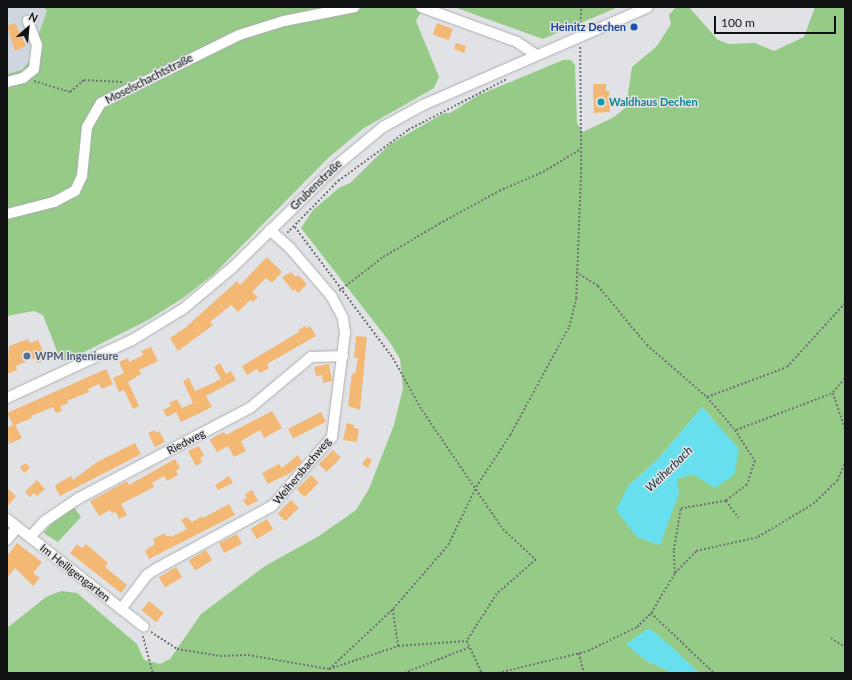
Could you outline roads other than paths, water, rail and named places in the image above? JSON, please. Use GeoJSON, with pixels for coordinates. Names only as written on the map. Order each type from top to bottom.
{"type":"FeatureCollection","features":[{"type":"Feature","properties":{"kind":"street","name":"Moselschachtstraße"},"geometry":{"type":"LineString","coordinates":[[7,214],[54,202],[75,191],[82,176],[87,127],[95,110],[101,103],[239,35],[284,20],[355,7]]}},
{"type":"Feature","properties":{"kind":"street"},"geometry":{"type":"LineString","coordinates":[[421,7],[517,42],[536,55]]}},
{"type":"Feature","properties":{"kind":"street","name":"Grubenstraße"},"geometry":{"type":"LineString","coordinates":[[7,398],[161,324],[206,291],[342,160],[383,127],[423,105],[648,7]]}},
{"type":"Feature","properties":{"kind":"street"},"geometry":{"type":"LineString","coordinates":[[7,82],[23,78],[34,69],[37,54],[28,21]]}},
{"type":"Feature","properties":{"kind":"street","name":"Weihersbachweg"},"geometry":{"type":"LineString","coordinates":[[121,609],[144,579],[156,569],[272,506],[332,437],[345,333],[339,308],[332,297],[280,239],[270,230]]}},
{"type":"Feature","properties":{"kind":"street","name":"Riedweg"},"geometry":{"type":"LineString","coordinates":[[30,537],[45,521],[79,498],[250,408],[311,357],[343,356]]}},
{"type":"Feature","properties":{"kind":"street","name":"Im Heiligengarten"},"geometry":{"type":"LineString","coordinates":[[7,519],[141,625]]}},
{"type":"Feature","properties":{"kind":"street"},"geometry":{"type":"LineString","coordinates":[[7,540],[17,527]]}},
{"type":"Feature","properties":{"kind":"water","name":"Weiherbach"},"geometry":{"type":"Polygon","coordinates":[[[702,407],[739,449],[734,475],[715,488],[693,474],[677,479],[679,493],[660,545],[637,537],[616,510],[628,486],[658,459],[702,407]]]}},
{"type":"Feature","properties":{"kind":"water"},"geometry":{"type":"Polygon","coordinates":[[[649,628],[672,647],[699,673],[673,673],[645,660],[626,644],[649,628]]]}},
{"type":"Feature","properties":{"kind":"place","name":"Heinitz Dechen"},"geometry":{"type":"Point","coordinates":[634,27]}},
{"type":"Feature","properties":{"kind":"place","name":"Waldhaus Dechen"},"geometry":{"type":"Point","coordinates":[601,102]}},
{"type":"Feature","properties":{"kind":"place","name":"WPM Ingenieure"},"geometry":{"type":"Point","coordinates":[27,356]}}]}
